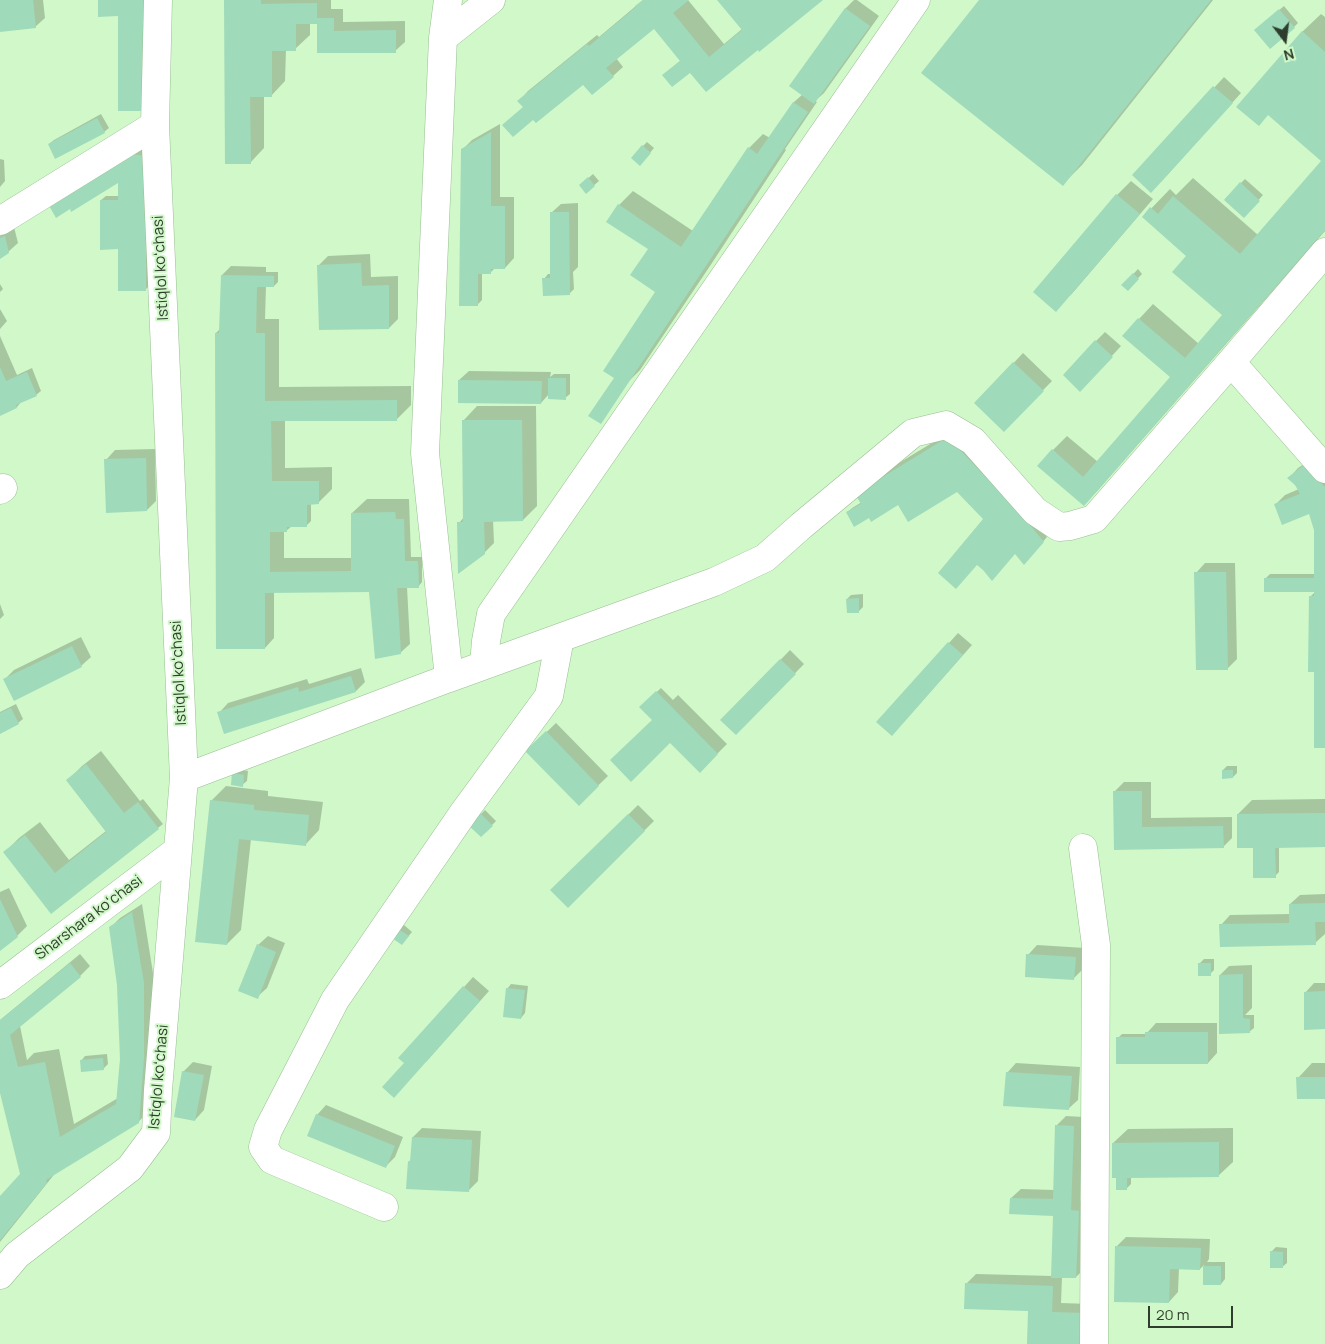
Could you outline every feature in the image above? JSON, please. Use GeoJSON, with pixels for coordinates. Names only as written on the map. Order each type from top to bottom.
{"type":"FeatureCollection","features":[{"type":"Feature","properties":{"kind":"street","name":"Istiqlol koʻchasi"},"geometry":{"type":"LineString","coordinates":[[0,1275],[17,1255],[130,1168],[156,1134],[184,778],[155,125],[158,0]]}},
{"type":"Feature","properties":{"kind":"street"},"geometry":{"type":"LineString","coordinates":[[448,0],[443,38],[425,454],[449,678]]}},
{"type":"Feature","properties":{"kind":"street"},"geometry":{"type":"LineString","coordinates":[[443,38],[491,0]]}},
{"type":"Feature","properties":{"kind":"street"},"geometry":{"type":"LineString","coordinates":[[484,666],[486,641],[492,614],[916,0]]}},
{"type":"Feature","properties":{"kind":"street"},"geometry":{"type":"LineString","coordinates":[[0,221],[155,125]]}},
{"type":"Feature","properties":{"kind":"street"},"geometry":{"type":"LineString","coordinates":[[184,778],[449,678],[714,582],[765,558],[913,433],[946,425],[973,441],[1035,510],[1059,527],[1094,519],[1325,252]]}},
{"type":"Feature","properties":{"kind":"street"},"geometry":{"type":"LineString","coordinates":[[1231,362],[1325,469]]}},
{"type":"Feature","properties":{"kind":"street"},"geometry":{"type":"LineString","coordinates":[[384,1207],[272,1160],[264,1147],[268,1130],[335,1000],[464,812],[549,696],[560,638]]}},
{"type":"Feature","properties":{"kind":"street"},"geometry":{"type":"LineString","coordinates":[[1083,848],[1096,945],[1094,1344]]}},
{"type":"Feature","properties":{"kind":"street","name":"Sharshara koʻchasi"},"geometry":{"type":"LineString","coordinates":[[0,985],[178,850]]}},
{"type":"Feature","properties":{"kind":"building"},"geometry":{"type":"Polygon","coordinates":[[[0,0],[33,0],[36,28],[0,32],[0,0]]]}},
{"type":"Feature","properties":{"kind":"building"},"geometry":{"type":"Polygon","coordinates":[[[98,0],[148,0],[148,111],[118,111],[118,16],[98,17],[98,0]]]}},
{"type":"Feature","properties":{"kind":"building"},"geometry":{"type":"Polygon","coordinates":[[[224,0],[261,0],[261,4],[317,3],[317,18],[334,18],[334,31],[396,30],[396,53],[317,53],[317,24],[296,24],[296,51],[272,51],[272,97],[250,97],[251,164],[225,164],[224,0]]]}},
{"type":"Feature","properties":{"kind":"building"},"geometry":{"type":"Polygon","coordinates":[[[643,0],[689,0],[673,13],[709,57],[742,30],[717,0],[823,0],[706,92],[690,73],[672,87],[662,75],[680,61],[654,29],[606,68],[614,77],[592,95],[583,85],[536,123],[533,120],[513,137],[502,125],[523,107],[517,101],[587,44],[589,46],[643,0]]]}},
{"type":"Feature","properties":{"kind":"building"},"geometry":{"type":"Polygon","coordinates":[[[979,0],[1211,0],[1063,186],[921,73],[979,0]]]}},
{"type":"Feature","properties":{"kind":"building"},"geometry":{"type":"Polygon","coordinates":[[[845,8],[870,26],[814,104],[789,86],[845,8]]]}},
{"type":"Feature","properties":{"kind":"building"},"geometry":{"type":"Polygon","coordinates":[[[1279,9],[1295,28],[1270,49],[1254,30],[1279,9]]]}},
{"type":"Feature","properties":{"kind":"building"},"geometry":{"type":"Polygon","coordinates":[[[1302,31],[1325,52],[1325,230],[1084,506],[1037,466],[1052,449],[1083,477],[1170,377],[1122,336],[1138,318],[1185,358],[1222,315],[1172,272],[1186,256],[1142,217],[1150,207],[1158,214],[1173,196],[1240,254],[1321,161],[1268,115],[1259,126],[1236,107],[1302,31]]]}},
{"type":"Feature","properties":{"kind":"building"},"geometry":{"type":"Polygon","coordinates":[[[1213,86],[1233,103],[1151,193],[1132,175],[1213,86]]]}},
{"type":"Feature","properties":{"kind":"building"},"geometry":{"type":"Polygon","coordinates":[[[793,102],[808,112],[601,424],[588,416],[614,378],[603,371],[655,292],[630,275],[648,249],[606,222],[618,204],[681,247],[748,147],[757,154],[793,102]]]}},
{"type":"Feature","properties":{"kind":"building"},"geometry":{"type":"Polygon","coordinates":[[[97,118],[105,133],[55,159],[48,144],[97,118]]]}},
{"type":"Feature","properties":{"kind":"building"},"geometry":{"type":"Polygon","coordinates":[[[491,132],[491,206],[505,206],[505,269],[491,269],[491,274],[478,274],[478,306],[459,306],[461,149],[491,132]]]}},
{"type":"Feature","properties":{"kind":"building"},"geometry":{"type":"Polygon","coordinates":[[[642,145],[651,153],[640,166],[631,158],[642,145]]]}},
{"type":"Feature","properties":{"kind":"building"},"geometry":{"type":"Polygon","coordinates":[[[130,154],[146,156],[146,291],[118,291],[118,249],[100,250],[100,200],[118,200],[118,183],[71,212],[70,209],[56,218],[47,202],[130,154]]]}},
{"type":"Feature","properties":{"kind":"building"},"geometry":{"type":"Polygon","coordinates":[[[588,177],[595,186],[586,194],[579,185],[588,177]]]}},
{"type":"Feature","properties":{"kind":"building"},"geometry":{"type":"Polygon","coordinates":[[[1240,182],[1260,201],[1244,218],[1224,200],[1240,182]]]}},
{"type":"Feature","properties":{"kind":"building"},"geometry":{"type":"Polygon","coordinates":[[[1116,194],[1140,214],[1056,312],[1033,292],[1116,194]]]}},
{"type":"Feature","properties":{"kind":"building"},"geometry":{"type":"Polygon","coordinates":[[[550,212],[569,212],[570,295],[543,296],[542,278],[550,278],[550,212]]]}},
{"type":"Feature","properties":{"kind":"building"},"geometry":{"type":"Polygon","coordinates":[[[5,236],[9,253],[0,259],[0,238],[5,236]]]}},
{"type":"Feature","properties":{"kind":"building"},"geometry":{"type":"Polygon","coordinates":[[[361,263],[362,286],[389,285],[389,329],[319,330],[317,265],[361,263]]]}},
{"type":"Feature","properties":{"kind":"building"},"geometry":{"type":"Polygon","coordinates":[[[1133,273],[1139,279],[1128,291],[1121,285],[1133,273]]]}},
{"type":"Feature","properties":{"kind":"building"},"geometry":{"type":"Polygon","coordinates":[[[221,275],[274,276],[274,287],[257,287],[256,333],[265,333],[265,401],[397,400],[397,421],[271,421],[272,481],[319,481],[319,504],[307,505],[307,527],[287,527],[287,532],[270,532],[270,572],[351,571],[351,513],[395,512],[396,519],[404,519],[405,561],[418,561],[419,588],[397,588],[401,654],[375,659],[369,592],[265,593],[265,649],[216,649],[215,333],[219,333],[221,275]]]}},
{"type":"Feature","properties":{"kind":"building"},"geometry":{"type":"Polygon","coordinates":[[[1095,340],[1113,357],[1080,392],[1063,375],[1095,340]]]}},
{"type":"Feature","properties":{"kind":"building"},"geometry":{"type":"Polygon","coordinates":[[[1013,362],[1044,391],[1004,432],[974,403],[1013,362]]]}},
{"type":"Feature","properties":{"kind":"building"},"geometry":{"type":"Polygon","coordinates":[[[0,367],[6,381],[27,372],[37,396],[16,405],[17,408],[0,416],[0,367]]]}},
{"type":"Feature","properties":{"kind":"building"},"geometry":{"type":"Polygon","coordinates":[[[548,378],[566,378],[566,400],[548,399],[548,378]]]}},
{"type":"Feature","properties":{"kind":"building"},"geometry":{"type":"Polygon","coordinates":[[[458,380],[542,381],[541,404],[458,403],[458,380]]]}},
{"type":"Feature","properties":{"kind":"building"},"geometry":{"type":"Polygon","coordinates":[[[462,420],[522,420],[523,521],[484,522],[485,554],[458,574],[457,522],[463,522],[462,420]]]}},
{"type":"Feature","properties":{"kind":"building"},"geometry":{"type":"Polygon","coordinates":[[[948,437],[1044,542],[1024,565],[1015,554],[992,581],[977,565],[956,589],[938,573],[983,519],[957,492],[908,522],[898,505],[871,522],[869,518],[854,527],[846,512],[861,504],[855,494],[948,437]]]}},
{"type":"Feature","properties":{"kind":"building"},"geometry":{"type":"Polygon","coordinates":[[[146,458],[147,511],[106,513],[104,459],[146,458]]]}},
{"type":"Feature","properties":{"kind":"building"},"geometry":{"type":"Polygon","coordinates":[[[1304,465],[1325,487],[1325,748],[1314,748],[1314,672],[1308,672],[1309,596],[1314,596],[1314,592],[1264,592],[1264,578],[1314,578],[1314,530],[1309,514],[1282,525],[1274,504],[1300,494],[1295,485],[1287,478],[1304,465]]]}},
{"type":"Feature","properties":{"kind":"building"},"geometry":{"type":"Polygon","coordinates":[[[1194,572],[1226,572],[1228,670],[1196,670],[1194,572]]]}},
{"type":"Feature","properties":{"kind":"building"},"geometry":{"type":"Polygon","coordinates":[[[859,598],[859,613],[847,613],[846,599],[859,598]]]}},
{"type":"Feature","properties":{"kind":"building"},"geometry":{"type":"Polygon","coordinates":[[[948,642],[963,655],[892,736],[876,722],[948,642]]]}},
{"type":"Feature","properties":{"kind":"building"},"geometry":{"type":"Polygon","coordinates":[[[72,646],[82,667],[14,701],[3,679],[72,646]]]}},
{"type":"Feature","properties":{"kind":"building"},"geometry":{"type":"Polygon","coordinates":[[[780,659],[796,674],[736,735],[720,720],[780,659]]]}},
{"type":"Feature","properties":{"kind":"building"},"geometry":{"type":"Polygon","coordinates":[[[351,676],[356,692],[224,734],[217,712],[298,687],[299,692],[351,676]]]}},
{"type":"Feature","properties":{"kind":"building"},"geometry":{"type":"Polygon","coordinates":[[[656,691],[718,754],[700,773],[670,743],[631,782],[610,760],[652,720],[639,707],[656,691]]]}},
{"type":"Feature","properties":{"kind":"building"},"geometry":{"type":"Polygon","coordinates":[[[11,708],[19,724],[0,734],[0,713],[11,708]]]}},
{"type":"Feature","properties":{"kind":"building"},"geometry":{"type":"Polygon","coordinates":[[[546,731],[599,786],[579,806],[525,751],[546,731]]]}},
{"type":"Feature","properties":{"kind":"building"},"geometry":{"type":"Polygon","coordinates":[[[86,764],[124,813],[138,802],[159,829],[51,914],[3,852],[25,835],[55,873],[106,832],[66,780],[86,764]]]}},
{"type":"Feature","properties":{"kind":"building"},"geometry":{"type":"Polygon","coordinates":[[[1222,770],[1233,770],[1233,778],[1222,779],[1222,770]]]}},
{"type":"Feature","properties":{"kind":"building"},"geometry":{"type":"Polygon","coordinates":[[[232,773],[244,775],[243,787],[231,785],[232,773]]]}},
{"type":"Feature","properties":{"kind":"building"},"geometry":{"type":"Polygon","coordinates":[[[1113,791],[1142,791],[1142,827],[1223,826],[1224,848],[1114,850],[1113,791]]]}},
{"type":"Feature","properties":{"kind":"building"},"geometry":{"type":"Polygon","coordinates":[[[210,800],[254,805],[254,810],[309,815],[306,846],[239,839],[227,945],[195,942],[210,800]]]}},
{"type":"Feature","properties":{"kind":"building"},"geometry":{"type":"Polygon","coordinates":[[[480,813],[493,826],[481,837],[468,825],[480,813]]]}},
{"type":"Feature","properties":{"kind":"building"},"geometry":{"type":"Polygon","coordinates":[[[1325,813],[1325,847],[1275,848],[1276,878],[1253,878],[1253,848],[1237,848],[1237,814],[1325,813]]]}},
{"type":"Feature","properties":{"kind":"building"},"geometry":{"type":"Polygon","coordinates":[[[628,814],[645,831],[568,908],[550,890],[628,814]]]}},
{"type":"Feature","properties":{"kind":"building"},"geometry":{"type":"Polygon","coordinates":[[[0,899],[18,937],[0,951],[0,899]]]}},
{"type":"Feature","properties":{"kind":"building"},"geometry":{"type":"Polygon","coordinates":[[[1325,903],[1325,922],[1315,922],[1316,945],[1220,947],[1219,924],[1289,923],[1289,904],[1325,903]]]}},
{"type":"Feature","properties":{"kind":"building"},"geometry":{"type":"Polygon","coordinates":[[[132,912],[144,983],[144,1057],[139,1123],[46,1180],[47,1183],[0,1240],[0,1196],[20,1174],[0,1093],[0,1020],[70,963],[81,977],[10,1035],[18,1067],[45,1062],[60,1137],[116,1104],[120,1059],[117,985],[109,927],[132,912]]]}},
{"type":"Feature","properties":{"kind":"building"},"geometry":{"type":"Polygon","coordinates":[[[398,929],[409,936],[402,945],[392,938],[398,929]]]}},
{"type":"Feature","properties":{"kind":"building"},"geometry":{"type":"Polygon","coordinates":[[[257,944],[276,952],[258,999],[238,991],[257,944]]]}},
{"type":"Feature","properties":{"kind":"building"},"geometry":{"type":"Polygon","coordinates":[[[1026,954],[1076,957],[1074,980],[1025,977],[1026,954]]]}},
{"type":"Feature","properties":{"kind":"building"},"geometry":{"type":"Polygon","coordinates":[[[1198,963],[1211,963],[1211,976],[1198,976],[1198,963]]]}},
{"type":"Feature","properties":{"kind":"building"},"geometry":{"type":"Polygon","coordinates":[[[1243,974],[1243,1018],[1250,1019],[1250,1033],[1219,1034],[1219,975],[1243,974]]]}},
{"type":"Feature","properties":{"kind":"building"},"geometry":{"type":"Polygon","coordinates":[[[463,986],[480,1001],[394,1098],[382,1087],[404,1063],[398,1058],[463,986]]]}},
{"type":"Feature","properties":{"kind":"building"},"geometry":{"type":"Polygon","coordinates":[[[506,988],[525,990],[521,1019],[503,1017],[506,988]]]}},
{"type":"Feature","properties":{"kind":"building"},"geometry":{"type":"Polygon","coordinates":[[[1325,991],[1325,1029],[1304,1030],[1304,992],[1325,991]]]}},
{"type":"Feature","properties":{"kind":"building"},"geometry":{"type":"Polygon","coordinates":[[[1145,1032],[1208,1032],[1208,1064],[1116,1064],[1116,1037],[1145,1037],[1145,1032]]]}},
{"type":"Feature","properties":{"kind":"building"},"geometry":{"type":"Polygon","coordinates":[[[103,1058],[104,1070],[81,1072],[80,1060],[103,1058]]]}},
{"type":"Feature","properties":{"kind":"building"},"geometry":{"type":"Polygon","coordinates":[[[182,1071],[204,1075],[195,1121],[174,1117],[182,1071]]]}},
{"type":"Feature","properties":{"kind":"building"},"geometry":{"type":"Polygon","coordinates":[[[1006,1072],[1072,1076],[1069,1110],[1003,1106],[1006,1072]]]}},
{"type":"Feature","properties":{"kind":"building"},"geometry":{"type":"Polygon","coordinates":[[[1296,1077],[1325,1077],[1325,1099],[1297,1099],[1296,1077]]]}},
{"type":"Feature","properties":{"kind":"building"},"geometry":{"type":"Polygon","coordinates":[[[316,1114],[395,1146],[386,1168],[307,1136],[316,1114]]]}},
{"type":"Feature","properties":{"kind":"building"},"geometry":{"type":"Polygon","coordinates":[[[1055,1125],[1074,1126],[1071,1210],[1079,1211],[1076,1278],[1051,1278],[1053,1216],[1009,1214],[1010,1198],[1053,1199],[1055,1125]]]}},
{"type":"Feature","properties":{"kind":"building"},"geometry":{"type":"Polygon","coordinates":[[[412,1137],[472,1140],[469,1192],[406,1189],[412,1137]]]}},
{"type":"Feature","properties":{"kind":"building"},"geometry":{"type":"Polygon","coordinates":[[[1219,1142],[1219,1177],[1127,1178],[1127,1190],[1116,1190],[1116,1178],[1112,1178],[1112,1143],[1219,1142]]]}},
{"type":"Feature","properties":{"kind":"building"},"geometry":{"type":"Polygon","coordinates":[[[1115,1246],[1201,1248],[1200,1270],[1170,1269],[1169,1303],[1114,1302],[1115,1246]]]}},
{"type":"Feature","properties":{"kind":"building"},"geometry":{"type":"Polygon","coordinates":[[[1270,1251],[1283,1252],[1283,1268],[1270,1268],[1270,1251]]]}},
{"type":"Feature","properties":{"kind":"building"},"geometry":{"type":"Polygon","coordinates":[[[1203,1266],[1221,1266],[1221,1285],[1203,1285],[1203,1266]]]}},
{"type":"Feature","properties":{"kind":"building"},"geometry":{"type":"Polygon","coordinates":[[[965,1283],[1053,1286],[1052,1312],[1081,1313],[1080,1344],[1027,1344],[1028,1311],[964,1309],[965,1283]]]}}]}
